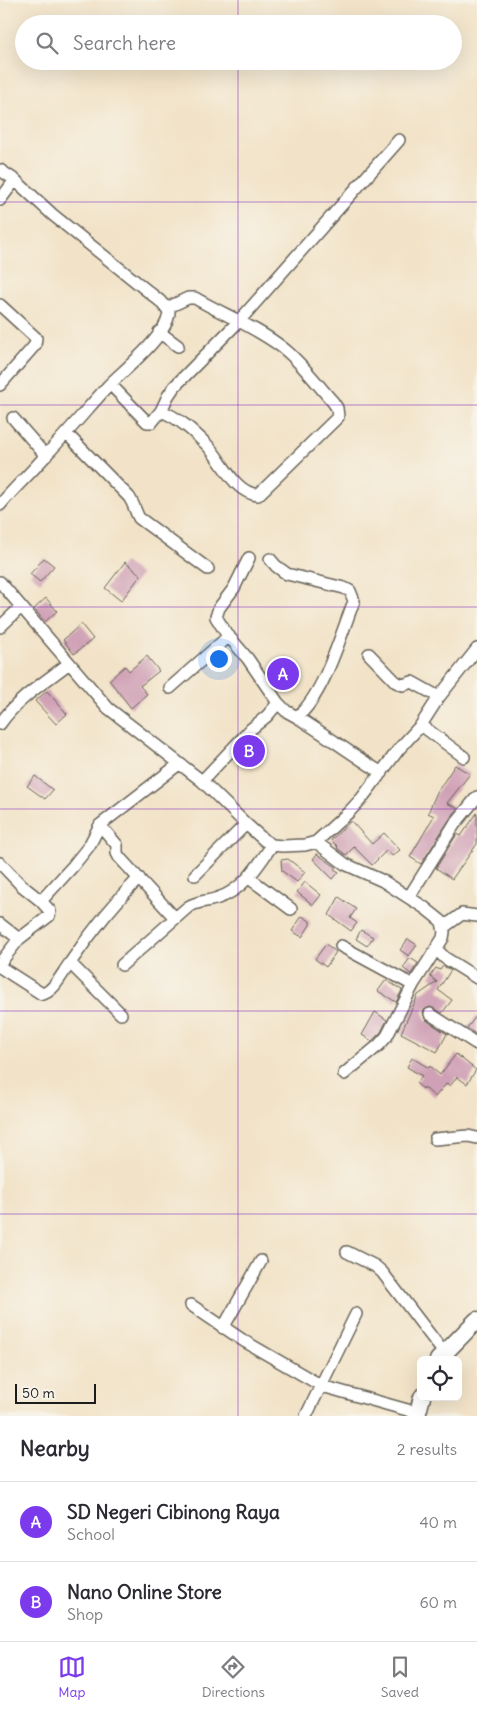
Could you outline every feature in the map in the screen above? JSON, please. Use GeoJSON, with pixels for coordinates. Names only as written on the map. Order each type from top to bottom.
{"type":"FeatureCollection","features":[{"type":"Feature","properties":{"kind":"street"},"geometry":{"type":"LineString","coordinates":[[110,384],[145,420],[152,422],[161,411],[174,388],[240,320],[399,140]]}},
{"type":"Feature","properties":{"kind":"street"},"geometry":{"type":"LineString","coordinates":[[0,170],[167,308],[168,319],[145,351],[110,384],[0,505]]}},
{"type":"Feature","properties":{"kind":"street"},"geometry":{"type":"LineString","coordinates":[[0,200],[14,180]]}},
{"type":"Feature","properties":{"kind":"street"},"geometry":{"type":"LineString","coordinates":[[161,411],[176,418],[208,446],[244,492],[258,495],[336,420],[339,413],[337,408],[289,352],[240,320],[195,298],[188,298],[167,308]]}},
{"type":"Feature","properties":{"kind":"street"},"geometry":{"type":"LineString","coordinates":[[0,305],[36,338],[35,346],[0,385]]}},
{"type":"Feature","properties":{"kind":"street"},"geometry":{"type":"LineString","coordinates":[[160,332],[178,346]]}},
{"type":"Feature","properties":{"kind":"street"},"geometry":{"type":"LineString","coordinates":[[13,418],[46,456]]}},
{"type":"Feature","properties":{"kind":"street"},"geometry":{"type":"LineString","coordinates":[[66,434],[129,497],[134,504],[139,518],[208,569]]}},
{"type":"Feature","properties":{"kind":"street"},"geometry":{"type":"LineString","coordinates":[[249,558],[234,588],[217,613],[216,617],[220,624],[248,659],[278,703],[286,711],[382,773]]}},
{"type":"Feature","properties":{"kind":"street"},"geometry":{"type":"LineString","coordinates":[[270,559],[287,574],[344,588],[350,592],[354,601],[324,676],[308,707],[297,717]]}},
{"type":"Feature","properties":{"kind":"street"},"geometry":{"type":"LineString","coordinates":[[0,582],[68,664],[113,713],[202,781],[246,824],[272,845],[305,845],[316,842],[362,798],[399,749],[421,725],[439,697],[477,649]]}},
{"type":"Feature","properties":{"kind":"street"},"geometry":{"type":"LineString","coordinates":[[0,628],[21,607]]}},
{"type":"Feature","properties":{"kind":"street"},"geometry":{"type":"LineString","coordinates":[[170,688],[229,636]]}},
{"type":"Feature","properties":{"kind":"street"},"geometry":{"type":"LineString","coordinates":[[369,654],[396,682],[403,685],[412,682],[439,697]]}},
{"type":"Feature","properties":{"kind":"street"},"geometry":{"type":"LineString","coordinates":[[0,724],[28,694],[68,664]]}},
{"type":"Feature","properties":{"kind":"street"},"geometry":{"type":"LineString","coordinates":[[202,781],[278,703]]}},
{"type":"Feature","properties":{"kind":"street"},"geometry":{"type":"LineString","coordinates":[[421,725],[464,757]]}},
{"type":"Feature","properties":{"kind":"street"},"geometry":{"type":"LineString","coordinates":[[41,901],[89,846],[92,837],[100,825],[178,764]]}},
{"type":"Feature","properties":{"kind":"street"},"geometry":{"type":"LineString","coordinates":[[409,898],[454,825],[477,797]]}},
{"type":"Feature","properties":{"kind":"street"},"geometry":{"type":"LineString","coordinates":[[195,875],[246,824]]}},
{"type":"Feature","properties":{"kind":"street"},"geometry":{"type":"LineString","coordinates":[[100,825],[117,845],[117,853],[120,857],[175,918]]}},
{"type":"Feature","properties":{"kind":"street"},"geometry":{"type":"LineString","coordinates":[[316,842],[345,864],[383,881],[409,898],[440,920],[444,927],[443,938],[413,985],[400,1014],[387,1036],[344,1074]]}},
{"type":"Feature","properties":{"kind":"street"},"geometry":{"type":"LineString","coordinates":[[122,965],[193,904],[214,900],[229,893],[249,878],[272,845]]}},
{"type":"Feature","properties":{"kind":"street"},"geometry":{"type":"LineString","coordinates":[[0,863],[21,885],[48,907],[50,911],[49,916],[19,939],[0,963]]}},
{"type":"Feature","properties":{"kind":"street"},"geometry":{"type":"LineString","coordinates":[[0,967],[42,994],[45,994],[70,963],[86,938],[139,878]]}},
{"type":"Feature","properties":{"kind":"street"},"geometry":{"type":"LineString","coordinates":[[249,878],[291,909]]}},
{"type":"Feature","properties":{"kind":"street"},"geometry":{"type":"LineString","coordinates":[[444,927],[462,914],[477,916]]}},
{"type":"Feature","properties":{"kind":"street"},"geometry":{"type":"LineString","coordinates":[[0,924],[19,939]]}},
{"type":"Feature","properties":{"kind":"street"},"geometry":{"type":"LineString","coordinates":[[341,946],[413,985]]}},
{"type":"Feature","properties":{"kind":"street"},"geometry":{"type":"LineString","coordinates":[[436,949],[445,958],[477,978]]}},
{"type":"Feature","properties":{"kind":"street"},"geometry":{"type":"LineString","coordinates":[[70,963],[121,1014]]}},
{"type":"Feature","properties":{"kind":"street"},"geometry":{"type":"LineString","coordinates":[[430,1014],[477,1044]]}},
{"type":"Feature","properties":{"kind":"street"},"geometry":{"type":"LineString","coordinates":[[435,1139],[468,1136],[477,1138]]}},
{"type":"Feature","properties":{"kind":"street"},"geometry":{"type":"LineString","coordinates":[[347,1252],[375,1266],[382,1272],[441,1356],[477,1320]]}},
{"type":"Feature","properties":{"kind":"street"},"geometry":{"type":"LineString","coordinates":[[223,1328],[261,1261]]}},
{"type":"Feature","properties":{"kind":"street"},"geometry":{"type":"LineString","coordinates":[[191,1305],[223,1328],[322,1386],[419,1409]]}},
{"type":"Feature","properties":{"kind":"street"},"geometry":{"type":"LineString","coordinates":[[306,1416],[356,1314]]}},
{"type":"Feature","properties":{"kind":"building"},"geometry":{"type":"Polygon","coordinates":[[[44,558],[54,566],[40,582],[30,574],[44,558]]]}},
{"type":"Feature","properties":{"kind":"building"},"geometry":{"type":"Polygon","coordinates":[[[125,562],[141,575],[121,601],[105,588],[125,562]]]}},
{"type":"Feature","properties":{"kind":"building"},"geometry":{"type":"Polygon","coordinates":[[[46,598],[57,611],[45,622],[34,609],[46,598]]]}},
{"type":"Feature","properties":{"kind":"building"},"geometry":{"type":"Polygon","coordinates":[[[81,624],[93,639],[74,654],[63,640],[81,624]]]}},
{"type":"Feature","properties":{"kind":"building"},"geometry":{"type":"Polygon","coordinates":[[[147,656],[159,671],[140,686],[147,694],[131,708],[109,680],[125,666],[129,671],[147,656]]]}},
{"type":"Feature","properties":{"kind":"building"},"geometry":{"type":"Polygon","coordinates":[[[47,691],[67,714],[56,724],[35,701],[47,691]]]}},
{"type":"Feature","properties":{"kind":"building"},"geometry":{"type":"Polygon","coordinates":[[[455,765],[470,774],[447,803],[457,808],[421,864],[410,857],[434,816],[428,813],[437,792],[455,765]]]}},
{"type":"Feature","properties":{"kind":"building"},"geometry":{"type":"Polygon","coordinates":[[[35,776],[53,790],[45,799],[27,786],[35,776]]]}},
{"type":"Feature","properties":{"kind":"building"},"geometry":{"type":"Polygon","coordinates":[[[477,813],[477,844],[452,879],[436,868],[457,834],[461,836],[477,813]]]}},
{"type":"Feature","properties":{"kind":"building"},"geometry":{"type":"Polygon","coordinates":[[[351,821],[372,844],[384,833],[400,850],[392,856],[387,850],[372,865],[354,847],[346,855],[331,840],[351,821]]]}},
{"type":"Feature","properties":{"kind":"building"},"geometry":{"type":"Polygon","coordinates":[[[317,854],[336,867],[334,869],[339,872],[333,879],[313,859],[317,854]]]}},
{"type":"Feature","properties":{"kind":"building"},"geometry":{"type":"Polygon","coordinates":[[[288,859],[305,872],[297,882],[282,871],[281,860],[288,859]]]}},
{"type":"Feature","properties":{"kind":"building"},"geometry":{"type":"Polygon","coordinates":[[[305,882],[321,895],[313,905],[297,892],[305,882]]]}},
{"type":"Feature","properties":{"kind":"building"},"geometry":{"type":"Polygon","coordinates":[[[339,897],[356,909],[350,918],[357,923],[351,931],[329,915],[339,897]]]}},
{"type":"Feature","properties":{"kind":"building"},"geometry":{"type":"Polygon","coordinates":[[[302,916],[310,921],[310,925],[302,937],[292,931],[302,916]]]}},
{"type":"Feature","properties":{"kind":"building"},"geometry":{"type":"Polygon","coordinates":[[[361,930],[373,937],[367,946],[356,939],[361,930]]]}},
{"type":"Feature","properties":{"kind":"building"},"geometry":{"type":"Polygon","coordinates":[[[408,939],[417,945],[409,956],[400,950],[408,939]]]}},
{"type":"Feature","properties":{"kind":"building"},"geometry":{"type":"Polygon","coordinates":[[[326,944],[336,952],[326,967],[315,959],[326,944]]]}},
{"type":"Feature","properties":{"kind":"building"},"geometry":{"type":"Polygon","coordinates":[[[410,958],[418,963],[411,974],[403,968],[410,958]]]}},
{"type":"Feature","properties":{"kind":"building"},"geometry":{"type":"Polygon","coordinates":[[[443,966],[451,970],[438,990],[452,1000],[442,1013],[430,1007],[424,1010],[423,1013],[426,1020],[447,1034],[437,1052],[401,1033],[418,995],[437,982],[430,976],[436,968],[440,970],[443,966]]]}},
{"type":"Feature","properties":{"kind":"building"},"geometry":{"type":"Polygon","coordinates":[[[386,980],[402,990],[396,1002],[378,991],[386,980]]]}},
{"type":"Feature","properties":{"kind":"building"},"geometry":{"type":"Polygon","coordinates":[[[375,1012],[387,1020],[381,1032],[372,1041],[362,1035],[375,1012]]]}},
{"type":"Feature","properties":{"kind":"building"},"geometry":{"type":"Polygon","coordinates":[[[477,1015],[477,1035],[467,1028],[477,1015]]]}},
{"type":"Feature","properties":{"kind":"building"},"geometry":{"type":"Polygon","coordinates":[[[456,1054],[476,1070],[467,1084],[457,1077],[450,1086],[447,1083],[435,1097],[424,1087],[423,1089],[416,1083],[422,1076],[407,1067],[412,1058],[429,1068],[430,1066],[440,1075],[456,1054]]]}},
{"type":"Feature","properties":{"kind":"place","name":"SD Negeri Cibinong Raya"},"geometry":{"type":"Point","coordinates":[283,674]}},
{"type":"Feature","properties":{"kind":"place","name":"Nano Online Store"},"geometry":{"type":"Point","coordinates":[249,751]}}]}
